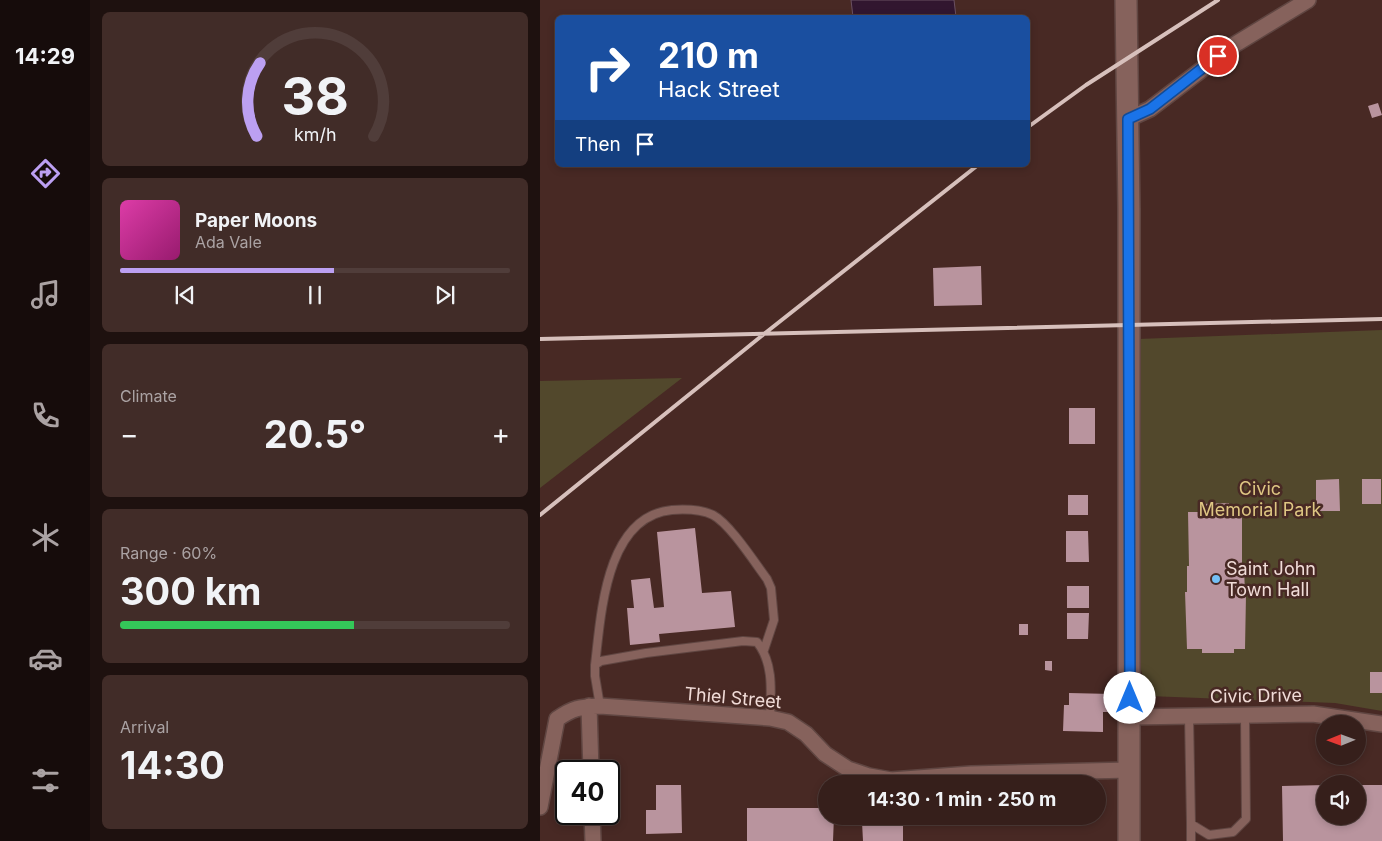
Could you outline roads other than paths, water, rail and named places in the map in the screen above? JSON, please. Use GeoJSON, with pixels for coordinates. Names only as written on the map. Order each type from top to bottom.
{"type":"FeatureCollection","features":[{"type":"Feature","properties":{"kind":"street"},"geometry":{"type":"LineString","coordinates":[[1126,0],[1128,119],[1129,841]]}},
{"type":"Feature","properties":{"kind":"street"},"geometry":{"type":"LineString","coordinates":[[1128,119],[1150,109],[1234,45],[1308,0]]}},
{"type":"Feature","properties":{"kind":"street"},"geometry":{"type":"LineString","coordinates":[[592,760],[594,706]]}},
{"type":"Feature","properties":{"kind":"street","name":"Thiel Street"},"geometry":{"type":"LineString","coordinates":[[540,807],[556,719],[572,709],[594,706],[770,718],[788,722],[806,734],[825,754],[848,769],[869,776],[891,780],[970,774],[1129,770]]}},
{"type":"Feature","properties":{"kind":"street","name":"Civic Drive"},"geometry":{"type":"LineString","coordinates":[[1130,717],[1313,714],[1382,724]]}},
{"type":"Feature","properties":{"kind":"street"},"geometry":{"type":"LineString","coordinates":[[592,825],[593,841]]}},
{"type":"Feature","properties":{"kind":"lane"},"geometry":{"type":"LineString","coordinates":[[594,706],[595,666],[603,603],[615,557],[624,540],[642,521],[666,511],[690,509],[713,515],[729,528],[768,579],[771,588],[774,620],[764,650]]}},
{"type":"Feature","properties":{"kind":"lane"},"geometry":{"type":"LineString","coordinates":[[595,666],[601,661],[646,653],[743,641],[757,642],[764,650],[771,679],[770,718]]}},
{"type":"Feature","properties":{"kind":"lane"},"geometry":{"type":"LineString","coordinates":[[1189,716],[1191,841]]}},
{"type":"Feature","properties":{"kind":"lane"},"geometry":{"type":"LineString","coordinates":[[1191,824],[1208,835],[1233,832],[1246,819],[1245,716]]}},
{"type":"Feature","properties":{"kind":"railway"},"geometry":{"type":"LineString","coordinates":[[1030,126],[1086,85],[1218,0]]}},
{"type":"Feature","properties":{"kind":"railway"},"geometry":{"type":"LineString","coordinates":[[540,515],[764,334],[975,167]]}},
{"type":"Feature","properties":{"kind":"railway"},"geometry":{"type":"LineString","coordinates":[[540,339],[1382,319]]}},
{"type":"Feature","properties":{"kind":"place","name":"Saint John Town Hall"},"geometry":{"type":"Point","coordinates":[1216,579]}},
{"type":"Feature","properties":{"kind":"park label","name":"Civic Memorial Park"},"geometry":{"type":"Point","coordinates":[1260,499]}}]}
